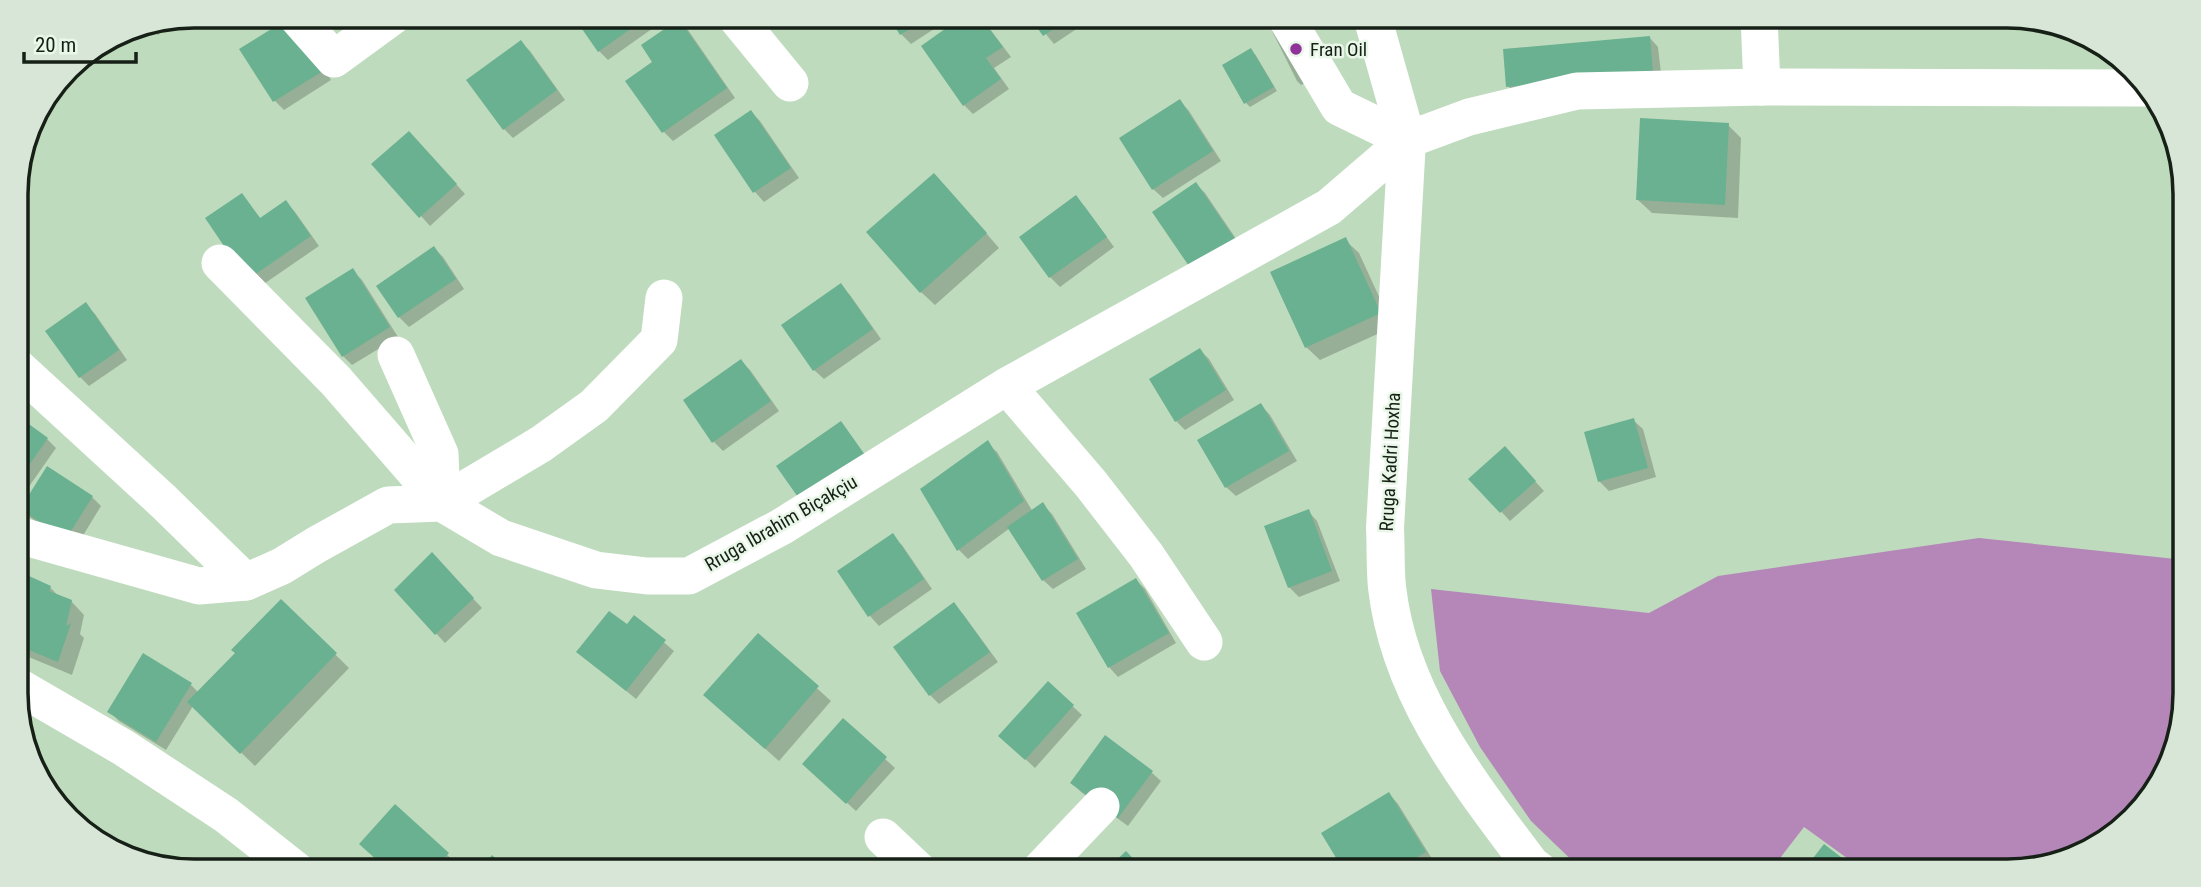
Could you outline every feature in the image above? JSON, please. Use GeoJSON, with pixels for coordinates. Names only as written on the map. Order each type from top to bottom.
{"type":"FeatureCollection","features":[{"type":"Feature","properties":{"kind":"main road","name":"Rruga Kadri Hoxha"},"geometry":{"type":"LineString","coordinates":[[1375,28],[1407,141],[1385,528],[1387,587],[1399,646],[1421,702],[1448,750],[1524,859]]}},
{"type":"Feature","properties":{"kind":"street"},"geometry":{"type":"LineString","coordinates":[[307,28],[334,59],[377,28]]}},
{"type":"Feature","properties":{"kind":"street"},"geometry":{"type":"LineString","coordinates":[[745,28],[790,83]]}},
{"type":"Feature","properties":{"kind":"street"},"geometry":{"type":"LineString","coordinates":[[1292,28],[1339,107],[1407,141]]}},
{"type":"Feature","properties":{"kind":"street"},"geometry":{"type":"LineString","coordinates":[[1760,28],[1762,87]]}},
{"type":"Feature","properties":{"kind":"street","name":"Rruga Ibrahim Biçakçiu"},"geometry":{"type":"LineString","coordinates":[[442,503],[501,538],[596,570],[647,576],[689,576],[781,527],[1007,387],[1329,207],[1407,141],[1469,117],[1577,91],[1762,87],[2134,88]]}},
{"type":"Feature","properties":{"kind":"street"},"geometry":{"type":"LineString","coordinates":[[220,262],[337,382],[442,503]]}},
{"type":"Feature","properties":{"kind":"street"},"geometry":{"type":"LineString","coordinates":[[28,538],[199,586],[246,582],[282,566],[316,544],[388,505],[442,503],[541,444],[594,407],[659,340],[664,298]]}},
{"type":"Feature","properties":{"kind":"street"},"geometry":{"type":"LineString","coordinates":[[396,355],[440,454],[442,503]]}},
{"type":"Feature","properties":{"kind":"street"},"geometry":{"type":"LineString","coordinates":[[28,377],[164,502],[246,582]]}},
{"type":"Feature","properties":{"kind":"street"},"geometry":{"type":"LineString","coordinates":[[1007,387],[1091,484],[1138,545],[1204,642]]}},
{"type":"Feature","properties":{"kind":"street"},"geometry":{"type":"LineString","coordinates":[[28,692],[124,748],[226,815],[282,859]]}},
{"type":"Feature","properties":{"kind":"street"},"geometry":{"type":"LineString","coordinates":[[1050,859],[1101,806]]}},
{"type":"Feature","properties":{"kind":"street"},"geometry":{"type":"LineString","coordinates":[[883,837],[906,859]]}},
{"type":"Feature","properties":{"kind":"shaded area"},"geometry":{"type":"Polygon","coordinates":[[[1979,538],[2173,559],[2172,714],[2156,766],[2139,794],[2108,825],[2070,846],[2039,856],[2018,859],[1848,859],[1804,827],[1779,859],[1571,859],[1531,821],[1480,747],[1440,671],[1431,589],[1649,613],[1718,576],[1979,538]]]}},
{"type":"Feature","properties":{"kind":"building"},"geometry":{"type":"Polygon","coordinates":[[[273,28],[295,28],[323,71],[273,102],[239,49],[273,28]]]}},
{"type":"Feature","properties":{"kind":"building"},"geometry":{"type":"Polygon","coordinates":[[[581,28],[632,28],[598,52],[581,28]]]}},
{"type":"Feature","properties":{"kind":"building"},"geometry":{"type":"Polygon","coordinates":[[[666,28],[685,28],[727,88],[662,133],[625,81],[652,62],[641,45],[666,28]]]}},
{"type":"Feature","properties":{"kind":"building"},"geometry":{"type":"Polygon","coordinates":[[[896,28],[911,28],[900,35],[896,28]]]}},
{"type":"Feature","properties":{"kind":"building"},"geometry":{"type":"Polygon","coordinates":[[[946,28],[989,28],[1003,47],[986,58],[1001,79],[963,106],[921,46],[946,28]]]}},
{"type":"Feature","properties":{"kind":"building"},"geometry":{"type":"Polygon","coordinates":[[[1037,28],[1055,28],[1043,36],[1037,28]]]}},
{"type":"Feature","properties":{"kind":"building"},"geometry":{"type":"Polygon","coordinates":[[[1650,36],[1653,73],[1506,87],[1503,49],[1650,36]]]}},
{"type":"Feature","properties":{"kind":"building"},"geometry":{"type":"Polygon","coordinates":[[[521,40],[557,90],[503,130],[466,80],[521,40]]]}},
{"type":"Feature","properties":{"kind":"building"},"geometry":{"type":"Polygon","coordinates":[[[1251,48],[1274,87],[1244,104],[1222,65],[1251,48]]]}},
{"type":"Feature","properties":{"kind":"building"},"geometry":{"type":"Polygon","coordinates":[[[1180,99],[1213,151],[1152,190],[1119,138],[1180,99]]]}},
{"type":"Feature","properties":{"kind":"building"},"geometry":{"type":"Polygon","coordinates":[[[751,110],[791,168],[753,193],[714,135],[751,110]]]}},
{"type":"Feature","properties":{"kind":"building"},"geometry":{"type":"Polygon","coordinates":[[[1640,118],[1729,123],[1725,205],[1636,200],[1640,118]]]}},
{"type":"Feature","properties":{"kind":"building"},"geometry":{"type":"Polygon","coordinates":[[[409,131],[457,184],[419,218],[371,164],[409,131]]]}},
{"type":"Feature","properties":{"kind":"building"},"geometry":{"type":"Polygon","coordinates":[[[934,173],[987,233],[920,293],[866,232],[934,173]]]}},
{"type":"Feature","properties":{"kind":"building"},"geometry":{"type":"Polygon","coordinates":[[[1196,182],[1237,242],[1193,272],[1152,212],[1196,182]]]}},
{"type":"Feature","properties":{"kind":"building"},"geometry":{"type":"Polygon","coordinates":[[[242,193],[260,218],[286,200],[311,236],[247,280],[205,218],[242,193]]]}},
{"type":"Feature","properties":{"kind":"building"},"geometry":{"type":"Polygon","coordinates":[[[1076,195],[1107,237],[1049,278],[1019,237],[1076,195]]]}},
{"type":"Feature","properties":{"kind":"building"},"geometry":{"type":"Polygon","coordinates":[[[1346,237],[1381,313],[1305,348],[1270,272],[1346,237]]]}},
{"type":"Feature","properties":{"kind":"building"},"geometry":{"type":"Polygon","coordinates":[[[434,246],[456,279],[398,318],[376,286],[434,246]]]}},
{"type":"Feature","properties":{"kind":"building"},"geometry":{"type":"Polygon","coordinates":[[[353,268],[390,327],[342,357],[305,298],[353,268]]]}},
{"type":"Feature","properties":{"kind":"building"},"geometry":{"type":"Polygon","coordinates":[[[841,283],[873,329],[813,371],[781,325],[841,283]]]}},
{"type":"Feature","properties":{"kind":"building"},"geometry":{"type":"Polygon","coordinates":[[[86,302],[119,350],[79,378],[45,331],[86,302]]]}},
{"type":"Feature","properties":{"kind":"building"},"geometry":{"type":"Polygon","coordinates":[[[1200,348],[1226,390],[1175,422],[1149,379],[1200,348]]]}},
{"type":"Feature","properties":{"kind":"building"},"geometry":{"type":"Polygon","coordinates":[[[741,359],[771,401],[712,443],[683,400],[741,359]]]}},
{"type":"Feature","properties":{"kind":"building"},"geometry":{"type":"Polygon","coordinates":[[[1261,403],[1289,451],[1225,488],[1197,440],[1261,403]]]}},
{"type":"Feature","properties":{"kind":"building"},"geometry":{"type":"Polygon","coordinates":[[[1634,418],[1648,468],[1598,482],[1584,432],[1634,418]]]}},
{"type":"Feature","properties":{"kind":"building"},"geometry":{"type":"Polygon","coordinates":[[[841,421],[870,462],[805,507],[776,466],[841,421]]]}},
{"type":"Feature","properties":{"kind":"building"},"geometry":{"type":"Polygon","coordinates":[[[28,423],[48,438],[28,467],[28,423]]]}},
{"type":"Feature","properties":{"kind":"building"},"geometry":{"type":"Polygon","coordinates":[[[988,440],[1024,501],[957,551],[920,489],[988,440]]]}},
{"type":"Feature","properties":{"kind":"building"},"geometry":{"type":"Polygon","coordinates":[[[1505,446],[1536,481],[1500,513],[1468,479],[1505,446]]]}},
{"type":"Feature","properties":{"kind":"building"},"geometry":{"type":"Polygon","coordinates":[[[47,466],[93,496],[66,539],[28,514],[28,496],[47,466]]]}},
{"type":"Feature","properties":{"kind":"building"},"geometry":{"type":"Polygon","coordinates":[[[1043,502],[1078,559],[1042,581],[1007,527],[1043,502]]]}},
{"type":"Feature","properties":{"kind":"building"},"geometry":{"type":"Polygon","coordinates":[[[1309,509],[1332,571],[1288,588],[1264,526],[1309,509]]]}},
{"type":"Feature","properties":{"kind":"building"},"geometry":{"type":"Polygon","coordinates":[[[893,533],[924,579],[868,617],[837,571],[893,533]]]}},
{"type":"Feature","properties":{"kind":"building"},"geometry":{"type":"Polygon","coordinates":[[[432,552],[474,598],[435,635],[394,590],[432,552]]]}},
{"type":"Feature","properties":{"kind":"building"},"geometry":{"type":"Polygon","coordinates":[[[28,576],[51,586],[49,591],[72,600],[66,626],[71,623],[58,662],[28,650],[28,576]]]}},
{"type":"Feature","properties":{"kind":"building"},"geometry":{"type":"Polygon","coordinates":[[[1136,578],[1169,633],[1108,668],[1076,613],[1136,578]]]}},
{"type":"Feature","properties":{"kind":"building"},"geometry":{"type":"Polygon","coordinates":[[[281,599],[337,653],[240,754],[187,702],[235,653],[231,650],[281,599]]]}},
{"type":"Feature","properties":{"kind":"building"},"geometry":{"type":"Polygon","coordinates":[[[954,602],[990,652],[929,696],[893,647],[954,602]]]}},
{"type":"Feature","properties":{"kind":"building"},"geometry":{"type":"Polygon","coordinates":[[[609,611],[627,624],[634,615],[666,640],[626,691],[576,652],[609,611]]]}},
{"type":"Feature","properties":{"kind":"building"},"geometry":{"type":"Polygon","coordinates":[[[758,633],[819,686],[765,749],[703,695],[758,633]]]}},
{"type":"Feature","properties":{"kind":"building"},"geometry":{"type":"Polygon","coordinates":[[[143,653],[192,683],[156,742],[107,712],[143,653]]]}},
{"type":"Feature","properties":{"kind":"building"},"geometry":{"type":"Polygon","coordinates":[[[1048,681],[1074,705],[1025,760],[998,736],[1048,681]]]}},
{"type":"Feature","properties":{"kind":"building"},"geometry":{"type":"Polygon","coordinates":[[[843,718],[887,757],[846,804],[802,764],[843,718]]]}},
{"type":"Feature","properties":{"kind":"building"},"geometry":{"type":"Polygon","coordinates":[[[1105,735],[1153,771],[1118,818],[1070,783],[1105,735]]]}},
{"type":"Feature","properties":{"kind":"building"},"geometry":{"type":"Polygon","coordinates":[[[1389,792],[1426,852],[1414,859],[1337,859],[1321,833],[1389,792]]]}},
{"type":"Feature","properties":{"kind":"building"},"geometry":{"type":"Polygon","coordinates":[[[395,804],[449,853],[444,859],[376,859],[359,844],[395,804]]]}},
{"type":"Feature","properties":{"kind":"building"},"geometry":{"type":"Polygon","coordinates":[[[1824,844],[1843,859],[1812,859],[1824,844]]]}},
{"type":"Feature","properties":{"kind":"building"},"geometry":{"type":"Polygon","coordinates":[[[1126,851],[1134,859],[1118,859],[1126,851]]]}},
{"type":"Feature","properties":{"kind":"place","name":"Fran Oil"},"geometry":{"type":"Point","coordinates":[1296,49]}}]}
